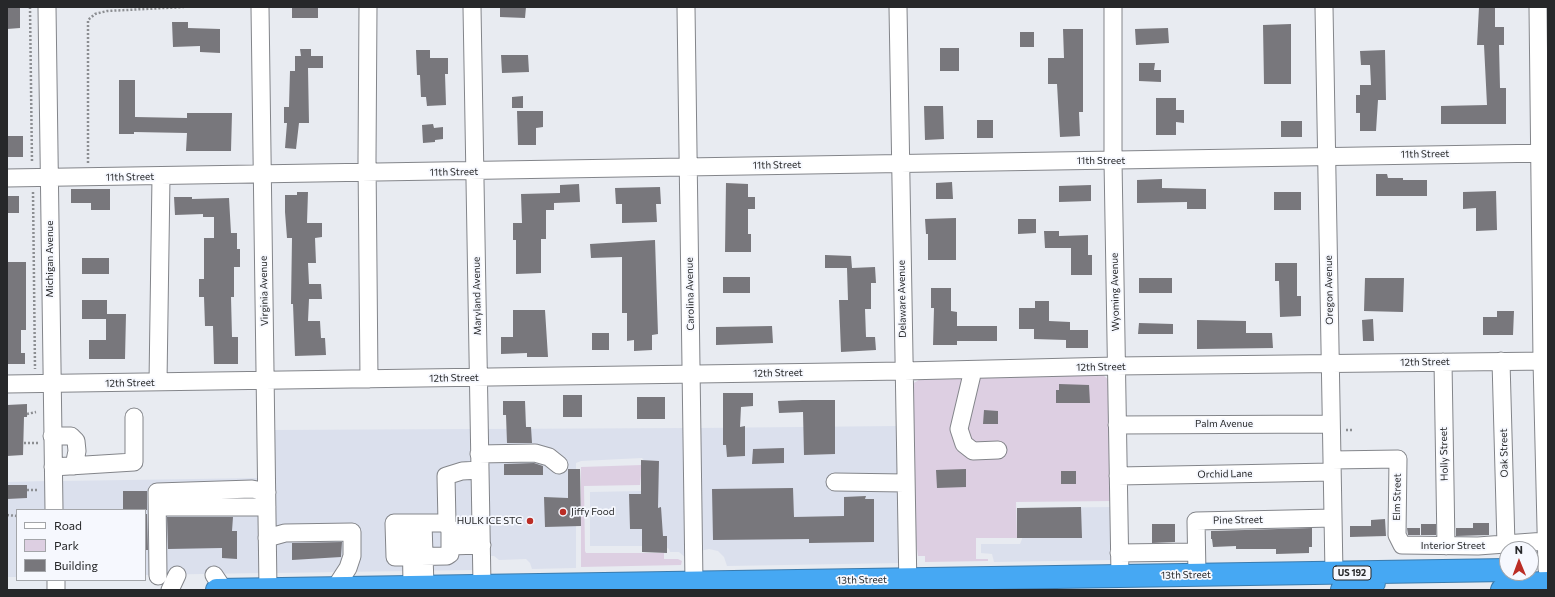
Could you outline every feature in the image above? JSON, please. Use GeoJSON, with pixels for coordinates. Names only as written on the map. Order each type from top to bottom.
{"type":"FeatureCollection","features":[{"type":"Feature","properties":{"kind":"highway","name":"13th Street"},"geometry":{"type":"LineString","coordinates":[[218,585],[268,585],[335,588],[419,586],[481,588],[788,585],[1119,585],[1136,588],[1182,586],[1197,574],[1338,582],[1499,571]]}},
{"type":"Feature","properties":{"kind":"highway"},"geometry":{"type":"LineString","coordinates":[[1502,590],[1543,573]]}},
{"type":"Feature","properties":{"kind":"highway"},"geometry":{"type":"LineString","coordinates":[[1241,590],[1245,588],[1316,587],[1338,582]]}},
{"type":"Feature","properties":{"kind":"street","name":"Michigan Avenue"},"geometry":{"type":"LineString","coordinates":[[47,7],[51,384],[54,509]]}},
{"type":"Feature","properties":{"kind":"street","name":"Virginia Avenue"},"geometry":{"type":"LineString","coordinates":[[260,7],[268,585]]}},
{"type":"Feature","properties":{"kind":"street"},"geometry":{"type":"LineString","coordinates":[[368,7],[369,379]]}},
{"type":"Feature","properties":{"kind":"street","name":"Maryland Avenue"},"geometry":{"type":"LineString","coordinates":[[472,7],[481,588]]}},
{"type":"Feature","properties":{"kind":"street","name":"Carolina Avenue"},"geometry":{"type":"LineString","coordinates":[[686,7],[689,166],[692,586]]}},
{"type":"Feature","properties":{"kind":"street","name":"Delaware Avenue"},"geometry":{"type":"LineString","coordinates":[[898,7],[905,483],[908,585]]}},
{"type":"Feature","properties":{"kind":"street","name":"Wyoming Avenue"},"geometry":{"type":"LineString","coordinates":[[1113,7],[1113,161],[1119,585]]}},
{"type":"Feature","properties":{"kind":"street","name":"Oregon Avenue"},"geometry":{"type":"LineString","coordinates":[[1324,7],[1333,518],[1338,582]]}},
{"type":"Feature","properties":{"kind":"street"},"geometry":{"type":"LineString","coordinates":[[1538,7],[1544,153],[1546,541],[1543,573]]}},
{"type":"Feature","properties":{"kind":"street","name":"11th Street"},"geometry":{"type":"LineString","coordinates":[[7,178],[368,174],[689,166],[1113,161],[1544,153]]}},
{"type":"Feature","properties":{"kind":"street"},"geometry":{"type":"LineString","coordinates":[[158,382],[161,176]]}},
{"type":"Feature","properties":{"kind":"street","name":"Oak Street"},"geometry":{"type":"LineString","coordinates":[[1501,361],[1506,541]]}},
{"type":"Feature","properties":{"kind":"street","name":"12th Street"},"geometry":{"type":"LineString","coordinates":[[7,384],[973,370],[1116,366],[1545,361]]}},
{"type":"Feature","properties":{"kind":"street","name":"Holly Street"},"geometry":{"type":"LineString","coordinates":[[1443,362],[1446,546]]}},
{"type":"Feature","properties":{"kind":"street"},"geometry":{"type":"LineString","coordinates":[[973,370],[959,429],[964,444],[973,451],[998,450]]}},
{"type":"Feature","properties":{"kind":"street"},"geometry":{"type":"LineString","coordinates":[[53,467],[134,462],[134,417]]}},
{"type":"Feature","properties":{"kind":"street","name":"Palm Avenue"},"geometry":{"type":"LineString","coordinates":[[1117,425],[1331,424]]}},
{"type":"Feature","properties":{"kind":"street"},"geometry":{"type":"LineString","coordinates":[[52,436],[71,436],[76,441],[77,451],[74,466]]}},
{"type":"Feature","properties":{"kind":"street"},"geometry":{"type":"LineString","coordinates":[[481,538],[449,533],[417,523],[394,523],[395,557],[447,556],[450,554],[449,533],[446,476],[462,471],[480,462],[535,453],[549,457],[559,465]]}},
{"type":"Feature","properties":{"kind":"street","name":"Elm Street"},"geometry":{"type":"LineString","coordinates":[[1332,466],[1398,459],[1397,535],[1402,545],[1408,546]]}},
{"type":"Feature","properties":{"kind":"street","name":"Orchid Lane"},"geometry":{"type":"LineString","coordinates":[[1118,476],[1332,466]]}},
{"type":"Feature","properties":{"kind":"street"},"geometry":{"type":"LineString","coordinates":[[835,482],[905,483]]}},
{"type":"Feature","properties":{"kind":"street"},"geometry":{"type":"LineString","coordinates":[[158,576],[158,499],[252,489],[267,499]]}},
{"type":"Feature","properties":{"kind":"street","name":"Pine Street"},"geometry":{"type":"LineString","coordinates":[[1197,574],[1196,521],[1333,518]]}},
{"type":"Feature","properties":{"kind":"street"},"geometry":{"type":"LineString","coordinates":[[417,523],[419,586]]}},
{"type":"Feature","properties":{"kind":"street"},"geometry":{"type":"LineString","coordinates":[[267,538],[285,533],[352,532],[352,556],[348,568],[335,588]]}},
{"type":"Feature","properties":{"kind":"street","name":"Interior Street"},"geometry":{"type":"LineString","coordinates":[[1539,542],[1546,541]]}},
{"type":"Feature","properties":{"kind":"street","name":"Interior Street"},"geometry":{"type":"LineString","coordinates":[[1408,546],[1499,545]]}},
{"type":"Feature","properties":{"kind":"street"},"geometry":{"type":"LineString","coordinates":[[1119,553],[1196,552]]}},
{"type":"Feature","properties":{"kind":"path"},"geometry":{"type":"LineString","coordinates":[[30,7],[35,376]]}},
{"type":"Feature","properties":{"kind":"path"},"geometry":{"type":"LineString","coordinates":[[89,178],[88,20],[95,14],[107,11],[184,7]]}},
{"type":"Feature","properties":{"kind":"path"},"geometry":{"type":"LineString","coordinates":[[27,414],[36,412]]}},
{"type":"Feature","properties":{"kind":"path"},"geometry":{"type":"LineString","coordinates":[[27,490],[37,490]]}},
{"type":"Feature","properties":{"kind":"shaded area"},"geometry":{"type":"Polygon","coordinates":[[[898,426],[900,563],[727,566],[724,557],[718,551],[709,549],[700,551],[698,428],[898,426]]]}},
{"type":"Feature","properties":{"kind":"shaded area"},"geometry":{"type":"Polygon","coordinates":[[[685,428],[687,559],[679,552],[670,552],[669,549],[664,546],[590,546],[590,492],[641,491],[647,464],[642,458],[581,461],[576,463],[576,568],[532,569],[530,563],[526,559],[499,560],[494,556],[488,556],[485,429],[685,428]]]}},
{"type":"Feature","properties":{"kind":"shaded area"},"geometry":{"type":"Polygon","coordinates":[[[472,429],[475,570],[275,573],[272,430],[472,429]]]}},
{"type":"Feature","properties":{"kind":"shaded area"},"geometry":{"type":"Polygon","coordinates":[[[260,478],[261,573],[146,575],[146,509],[61,509],[60,481],[260,478]]]}},
{"type":"Feature","properties":{"kind":"shaded area"},"geometry":{"type":"Polygon","coordinates":[[[46,481],[47,509],[16,509],[16,577],[7,577],[7,482],[46,481]]]}},
{"type":"Feature","properties":{"kind":"shaded area"},"geometry":{"type":"Polygon","coordinates":[[[1112,507],[1113,560],[994,562],[992,554],[981,553],[981,544],[1020,544],[1022,539],[1022,508],[1112,507]]]}},
{"type":"Feature","properties":{"kind":"green space"},"geometry":{"type":"Polygon","coordinates":[[[1103,375],[1110,381],[1112,501],[1016,502],[1017,538],[976,538],[976,559],[988,559],[988,561],[925,562],[925,556],[918,556],[914,527],[912,384],[924,377],[1103,375]]]}},
{"type":"Feature","properties":{"kind":"green space"},"geometry":{"type":"Polygon","coordinates":[[[642,465],[640,485],[584,486],[585,551],[586,553],[664,553],[664,559],[678,559],[682,561],[681,565],[581,567],[581,467],[642,465]]]}},
{"type":"Feature","properties":{"kind":"building"},"geometry":{"type":"Polygon","coordinates":[[[7,7],[20,7],[20,28],[7,29],[7,7]]]}},
{"type":"Feature","properties":{"kind":"building"},"geometry":{"type":"Polygon","coordinates":[[[292,7],[318,7],[318,18],[292,18],[292,7]]]}},
{"type":"Feature","properties":{"kind":"building"},"geometry":{"type":"Polygon","coordinates":[[[500,7],[526,7],[525,18],[500,17],[500,7]]]}},
{"type":"Feature","properties":{"kind":"building"},"geometry":{"type":"Polygon","coordinates":[[[1479,7],[1495,7],[1495,27],[1504,27],[1504,45],[1499,45],[1500,88],[1506,88],[1506,124],[1441,124],[1441,106],[1487,105],[1484,45],[1477,45],[1479,7]]]}},
{"type":"Feature","properties":{"kind":"building"},"geometry":{"type":"Polygon","coordinates":[[[172,22],[188,22],[188,28],[220,29],[220,53],[200,52],[200,46],[173,47],[172,22]]]}},
{"type":"Feature","properties":{"kind":"building"},"geometry":{"type":"Polygon","coordinates":[[[1291,24],[1291,84],[1264,84],[1263,25],[1291,24]]]}},
{"type":"Feature","properties":{"kind":"building"},"geometry":{"type":"Polygon","coordinates":[[[1168,28],[1169,43],[1136,45],[1135,29],[1168,28]]]}},
{"type":"Feature","properties":{"kind":"building"},"geometry":{"type":"Polygon","coordinates":[[[1063,29],[1083,29],[1083,112],[1079,112],[1080,136],[1060,137],[1057,84],[1048,84],[1048,58],[1064,58],[1063,29]]]}},
{"type":"Feature","properties":{"kind":"building"},"geometry":{"type":"Polygon","coordinates":[[[1020,32],[1034,32],[1034,47],[1020,47],[1020,32]]]}},
{"type":"Feature","properties":{"kind":"building"},"geometry":{"type":"Polygon","coordinates":[[[940,48],[959,48],[959,71],[940,71],[940,48]]]}},
{"type":"Feature","properties":{"kind":"building"},"geometry":{"type":"Polygon","coordinates":[[[300,49],[311,49],[311,56],[323,56],[323,68],[308,68],[309,123],[299,123],[296,149],[285,148],[287,123],[284,123],[284,107],[289,107],[290,71],[295,71],[295,56],[301,56],[300,49]]]}},
{"type":"Feature","properties":{"kind":"building"},"geometry":{"type":"Polygon","coordinates":[[[416,50],[430,50],[430,58],[448,58],[448,74],[445,74],[446,105],[427,106],[426,97],[421,97],[420,75],[417,75],[416,50]]]}},
{"type":"Feature","properties":{"kind":"building"},"geometry":{"type":"Polygon","coordinates":[[[1385,50],[1386,100],[1378,100],[1376,131],[1360,131],[1360,113],[1356,113],[1356,95],[1360,95],[1360,85],[1371,85],[1370,65],[1361,65],[1360,51],[1385,50]]]}},
{"type":"Feature","properties":{"kind":"building"},"geometry":{"type":"Polygon","coordinates":[[[501,55],[528,55],[529,72],[502,73],[501,55]]]}},
{"type":"Feature","properties":{"kind":"building"},"geometry":{"type":"Polygon","coordinates":[[[1139,63],[1155,63],[1154,70],[1161,70],[1161,82],[1139,81],[1139,63]]]}},
{"type":"Feature","properties":{"kind":"building"},"geometry":{"type":"Polygon","coordinates":[[[119,80],[135,80],[135,117],[187,118],[187,113],[232,113],[231,151],[186,151],[187,133],[134,132],[134,134],[119,134],[119,80]]]}},
{"type":"Feature","properties":{"kind":"building"},"geometry":{"type":"Polygon","coordinates":[[[523,96],[523,108],[512,108],[512,97],[523,96]]]}},
{"type":"Feature","properties":{"kind":"building"},"geometry":{"type":"Polygon","coordinates":[[[1156,98],[1176,98],[1176,110],[1184,110],[1184,123],[1176,122],[1176,135],[1156,135],[1156,98]]]}},
{"type":"Feature","properties":{"kind":"building"},"geometry":{"type":"Polygon","coordinates":[[[924,106],[943,106],[944,139],[925,140],[924,106]]]}},
{"type":"Feature","properties":{"kind":"building"},"geometry":{"type":"Polygon","coordinates":[[[517,111],[543,111],[543,127],[536,128],[536,145],[518,145],[517,111]]]}},
{"type":"Feature","properties":{"kind":"building"},"geometry":{"type":"Polygon","coordinates":[[[977,120],[993,120],[993,138],[977,138],[977,120]]]}},
{"type":"Feature","properties":{"kind":"building"},"geometry":{"type":"Polygon","coordinates":[[[1281,121],[1302,121],[1302,137],[1281,137],[1281,121]]]}},
{"type":"Feature","properties":{"kind":"building"},"geometry":{"type":"Polygon","coordinates":[[[433,124],[434,128],[443,127],[443,139],[435,140],[435,142],[423,143],[422,125],[433,124]]]}},
{"type":"Feature","properties":{"kind":"building"},"geometry":{"type":"Polygon","coordinates":[[[7,136],[23,136],[23,157],[7,157],[7,136]]]}},
{"type":"Feature","properties":{"kind":"building"},"geometry":{"type":"Polygon","coordinates":[[[1376,174],[1387,174],[1388,178],[1403,178],[1403,180],[1427,180],[1427,196],[1376,196],[1376,174]]]}},
{"type":"Feature","properties":{"kind":"building"},"geometry":{"type":"Polygon","coordinates":[[[1162,179],[1162,188],[1206,189],[1206,209],[1187,209],[1187,202],[1137,203],[1137,180],[1162,179]]]}},
{"type":"Feature","properties":{"kind":"building"},"geometry":{"type":"Polygon","coordinates":[[[952,182],[953,199],[936,199],[936,183],[952,182]]]}},
{"type":"Feature","properties":{"kind":"building"},"geometry":{"type":"Polygon","coordinates":[[[726,183],[748,184],[748,197],[755,197],[755,209],[748,209],[748,234],[751,234],[751,252],[725,252],[726,183]]]}},
{"type":"Feature","properties":{"kind":"building"},"geometry":{"type":"Polygon","coordinates":[[[579,184],[580,202],[554,203],[554,210],[546,210],[546,239],[541,239],[541,273],[516,274],[516,240],[513,240],[513,223],[522,223],[521,194],[560,193],[560,185],[579,184]]]}},
{"type":"Feature","properties":{"kind":"building"},"geometry":{"type":"Polygon","coordinates":[[[1091,185],[1091,201],[1059,202],[1059,186],[1091,185]]]}},
{"type":"Feature","properties":{"kind":"building"},"geometry":{"type":"Polygon","coordinates":[[[660,187],[661,204],[656,204],[657,222],[622,223],[622,204],[616,204],[615,188],[660,187]]]}},
{"type":"Feature","properties":{"kind":"building"},"geometry":{"type":"Polygon","coordinates":[[[71,189],[110,189],[110,210],[91,210],[91,203],[71,203],[71,189]]]}},
{"type":"Feature","properties":{"kind":"building"},"geometry":{"type":"Polygon","coordinates":[[[1496,191],[1497,230],[1476,231],[1476,208],[1463,209],[1463,192],[1496,191]]]}},
{"type":"Feature","properties":{"kind":"building"},"geometry":{"type":"Polygon","coordinates":[[[297,192],[308,192],[307,223],[322,223],[322,237],[315,238],[316,263],[308,263],[309,284],[321,284],[322,299],[309,299],[308,321],[320,321],[321,338],[325,338],[326,355],[295,356],[293,304],[291,304],[292,238],[287,238],[285,195],[297,195],[297,192]]]}},
{"type":"Feature","properties":{"kind":"building"},"geometry":{"type":"Polygon","coordinates":[[[1274,192],[1301,192],[1301,210],[1274,210],[1274,192]]]}},
{"type":"Feature","properties":{"kind":"building"},"geometry":{"type":"Polygon","coordinates":[[[7,196],[19,196],[19,213],[7,213],[7,196]]]}},
{"type":"Feature","properties":{"kind":"building"},"geometry":{"type":"Polygon","coordinates":[[[174,197],[192,197],[192,199],[229,198],[231,233],[237,233],[237,249],[240,249],[240,267],[234,267],[234,297],[231,297],[232,337],[238,337],[238,364],[214,364],[213,326],[205,326],[204,297],[199,297],[199,279],[204,279],[204,238],[214,238],[214,217],[203,217],[203,214],[175,215],[174,197]]]}},
{"type":"Feature","properties":{"kind":"building"},"geometry":{"type":"Polygon","coordinates":[[[956,218],[956,260],[928,260],[928,234],[926,234],[925,219],[956,218]]]}},
{"type":"Feature","properties":{"kind":"building"},"geometry":{"type":"Polygon","coordinates":[[[1018,219],[1036,219],[1036,233],[1018,234],[1018,219]]]}},
{"type":"Feature","properties":{"kind":"building"},"geometry":{"type":"Polygon","coordinates":[[[1044,231],[1059,231],[1059,236],[1088,235],[1088,255],[1092,255],[1092,275],[1071,275],[1071,248],[1045,248],[1044,231]]]}},
{"type":"Feature","properties":{"kind":"building"},"geometry":{"type":"Polygon","coordinates":[[[655,240],[658,334],[652,335],[652,350],[634,351],[634,340],[627,341],[627,313],[622,313],[622,257],[591,258],[590,244],[655,240]]]}},
{"type":"Feature","properties":{"kind":"building"},"geometry":{"type":"Polygon","coordinates":[[[825,255],[851,256],[852,268],[875,267],[876,283],[871,283],[871,309],[865,309],[866,337],[875,337],[876,350],[841,352],[839,300],[848,300],[847,268],[825,268],[825,255]]]}},
{"type":"Feature","properties":{"kind":"building"},"geometry":{"type":"Polygon","coordinates":[[[82,258],[109,258],[109,274],[82,274],[82,258]]]}},
{"type":"Feature","properties":{"kind":"building"},"geometry":{"type":"Polygon","coordinates":[[[7,262],[26,262],[26,330],[21,330],[21,353],[25,353],[25,364],[7,364],[7,262]]]}},
{"type":"Feature","properties":{"kind":"building"},"geometry":{"type":"Polygon","coordinates":[[[1275,263],[1297,263],[1297,296],[1301,296],[1301,316],[1280,317],[1279,281],[1275,281],[1275,263]]]}},
{"type":"Feature","properties":{"kind":"building"},"geometry":{"type":"Polygon","coordinates":[[[723,277],[750,277],[750,293],[723,293],[723,277]]]}},
{"type":"Feature","properties":{"kind":"building"},"geometry":{"type":"Polygon","coordinates":[[[1139,278],[1172,278],[1172,293],[1139,293],[1139,278]]]}},
{"type":"Feature","properties":{"kind":"building"},"geometry":{"type":"Polygon","coordinates":[[[1365,278],[1404,278],[1403,312],[1364,311],[1365,278]]]}},
{"type":"Feature","properties":{"kind":"building"},"geometry":{"type":"Polygon","coordinates":[[[931,288],[951,288],[951,311],[957,312],[957,326],[997,326],[997,341],[957,341],[957,345],[933,345],[934,308],[931,308],[931,288]]]}},
{"type":"Feature","properties":{"kind":"building"},"geometry":{"type":"Polygon","coordinates":[[[82,300],[107,300],[107,314],[126,314],[125,359],[89,359],[89,340],[106,340],[106,319],[82,319],[82,300]]]}},
{"type":"Feature","properties":{"kind":"building"},"geometry":{"type":"Polygon","coordinates":[[[1035,301],[1049,301],[1049,321],[1070,322],[1070,330],[1088,330],[1088,348],[1066,348],[1066,340],[1034,339],[1034,329],[1019,329],[1019,308],[1035,308],[1035,301]]]}},
{"type":"Feature","properties":{"kind":"building"},"geometry":{"type":"Polygon","coordinates":[[[513,310],[545,310],[548,357],[527,357],[527,353],[501,354],[501,337],[513,337],[513,310]]]}},
{"type":"Feature","properties":{"kind":"building"},"geometry":{"type":"Polygon","coordinates":[[[1497,311],[1514,311],[1513,335],[1483,335],[1483,317],[1497,317],[1497,311]]]}},
{"type":"Feature","properties":{"kind":"building"},"geometry":{"type":"Polygon","coordinates":[[[1373,319],[1374,341],[1363,341],[1362,320],[1373,319]]]}},
{"type":"Feature","properties":{"kind":"building"},"geometry":{"type":"Polygon","coordinates":[[[1197,320],[1246,321],[1246,333],[1272,333],[1273,348],[1197,349],[1197,320]]]}},
{"type":"Feature","properties":{"kind":"building"},"geometry":{"type":"Polygon","coordinates":[[[1139,323],[1173,324],[1173,334],[1138,334],[1139,323]]]}},
{"type":"Feature","properties":{"kind":"building"},"geometry":{"type":"Polygon","coordinates":[[[772,326],[773,343],[716,345],[716,327],[772,326]]]}},
{"type":"Feature","properties":{"kind":"building"},"geometry":{"type":"Polygon","coordinates":[[[592,333],[609,333],[609,350],[592,350],[592,333]]]}},
{"type":"Feature","properties":{"kind":"building"},"geometry":{"type":"Polygon","coordinates":[[[1059,384],[1089,385],[1090,403],[1056,403],[1056,390],[1059,390],[1059,384]]]}},
{"type":"Feature","properties":{"kind":"building"},"geometry":{"type":"Polygon","coordinates":[[[723,393],[753,393],[753,406],[741,407],[740,427],[745,426],[745,456],[727,457],[726,445],[723,445],[723,393]]]}},
{"type":"Feature","properties":{"kind":"building"},"geometry":{"type":"Polygon","coordinates":[[[563,395],[582,395],[582,417],[563,417],[563,395]]]}},
{"type":"Feature","properties":{"kind":"building"},"geometry":{"type":"Polygon","coordinates":[[[637,397],[665,397],[665,419],[637,419],[637,397]]]}},
{"type":"Feature","properties":{"kind":"building"},"geometry":{"type":"Polygon","coordinates":[[[835,400],[835,454],[804,455],[803,412],[779,413],[778,401],[835,400]]]}},
{"type":"Feature","properties":{"kind":"building"},"geometry":{"type":"Polygon","coordinates":[[[503,401],[525,401],[526,427],[531,427],[532,443],[507,443],[506,415],[503,415],[503,401]]]}},
{"type":"Feature","properties":{"kind":"building"},"geometry":{"type":"Polygon","coordinates":[[[27,404],[27,417],[24,417],[23,455],[7,456],[7,405],[27,404]]]}},
{"type":"Feature","properties":{"kind":"building"},"geometry":{"type":"Polygon","coordinates":[[[984,410],[998,411],[998,424],[983,424],[984,410]]]}},
{"type":"Feature","properties":{"kind":"building"},"geometry":{"type":"Polygon","coordinates":[[[784,448],[784,463],[752,464],[753,449],[784,448]]]}},
{"type":"Feature","properties":{"kind":"building"},"geometry":{"type":"Polygon","coordinates":[[[641,460],[659,461],[658,508],[661,507],[663,536],[667,536],[667,553],[642,552],[642,529],[630,529],[629,494],[641,494],[641,460]]]}},
{"type":"Feature","properties":{"kind":"building"},"geometry":{"type":"Polygon","coordinates":[[[534,463],[543,466],[543,475],[504,475],[504,464],[534,463]]]}},
{"type":"Feature","properties":{"kind":"building","name":"Jiffy Food"},"geometry":{"type":"Polygon","coordinates":[[[568,469],[580,469],[581,526],[545,527],[544,497],[568,498],[568,469]]]}},
{"type":"Feature","properties":{"kind":"building"},"geometry":{"type":"Polygon","coordinates":[[[966,469],[966,487],[937,488],[936,470],[966,469]]]}},
{"type":"Feature","properties":{"kind":"building"},"geometry":{"type":"Polygon","coordinates":[[[1061,471],[1076,471],[1076,484],[1061,484],[1061,471]]]}},
{"type":"Feature","properties":{"kind":"building"},"geometry":{"type":"Polygon","coordinates":[[[7,485],[27,485],[27,498],[7,499],[7,485]]]}},
{"type":"Feature","properties":{"kind":"building"},"geometry":{"type":"Polygon","coordinates":[[[793,488],[794,517],[844,516],[844,497],[866,496],[865,499],[874,499],[874,542],[809,543],[809,539],[713,540],[712,489],[793,488]]]}},
{"type":"Feature","properties":{"kind":"building"},"geometry":{"type":"Polygon","coordinates":[[[123,491],[147,491],[147,510],[123,509],[123,491]]]}},
{"type":"Feature","properties":{"kind":"building"},"geometry":{"type":"Polygon","coordinates":[[[1081,507],[1082,538],[1017,538],[1017,508],[1081,507]]]}},
{"type":"Feature","properties":{"kind":"building"},"geometry":{"type":"Polygon","coordinates":[[[146,514],[147,514],[148,550],[146,550],[146,514]]]}},
{"type":"Feature","properties":{"kind":"building"},"geometry":{"type":"Polygon","coordinates":[[[167,517],[233,517],[232,531],[237,531],[237,559],[222,558],[222,548],[168,549],[167,517]]]}},
{"type":"Feature","properties":{"kind":"building"},"geometry":{"type":"Polygon","coordinates":[[[1385,519],[1386,536],[1350,537],[1350,526],[1371,526],[1371,520],[1385,519]]]}},
{"type":"Feature","properties":{"kind":"building"},"geometry":{"type":"Polygon","coordinates":[[[1473,523],[1489,523],[1489,535],[1456,536],[1456,528],[1473,528],[1473,523]]]}},
{"type":"Feature","properties":{"kind":"building"},"geometry":{"type":"Polygon","coordinates":[[[1152,524],[1175,524],[1175,542],[1152,543],[1152,524]]]}},
{"type":"Feature","properties":{"kind":"building"},"geometry":{"type":"Polygon","coordinates":[[[1421,524],[1436,524],[1436,535],[1421,535],[1421,524]]]}},
{"type":"Feature","properties":{"kind":"building"},"geometry":{"type":"Polygon","coordinates":[[[1312,528],[1312,547],[1309,547],[1309,553],[1276,554],[1276,549],[1236,549],[1236,546],[1213,547],[1211,539],[1211,531],[1312,528]]]}},
{"type":"Feature","properties":{"kind":"building"},"geometry":{"type":"Polygon","coordinates":[[[1407,528],[1420,528],[1420,535],[1408,535],[1407,528]]]}},
{"type":"Feature","properties":{"kind":"building"},"geometry":{"type":"Polygon","coordinates":[[[342,542],[341,557],[292,560],[292,543],[342,542]]]}},
{"type":"Feature","properties":{"kind":"place","name":"Jiffy Food"},"geometry":{"type":"Point","coordinates":[563,512]}},
{"type":"Feature","properties":{"kind":"place","name":"HULK ICE STC"},"geometry":{"type":"Point","coordinates":[530,521]}}]}
